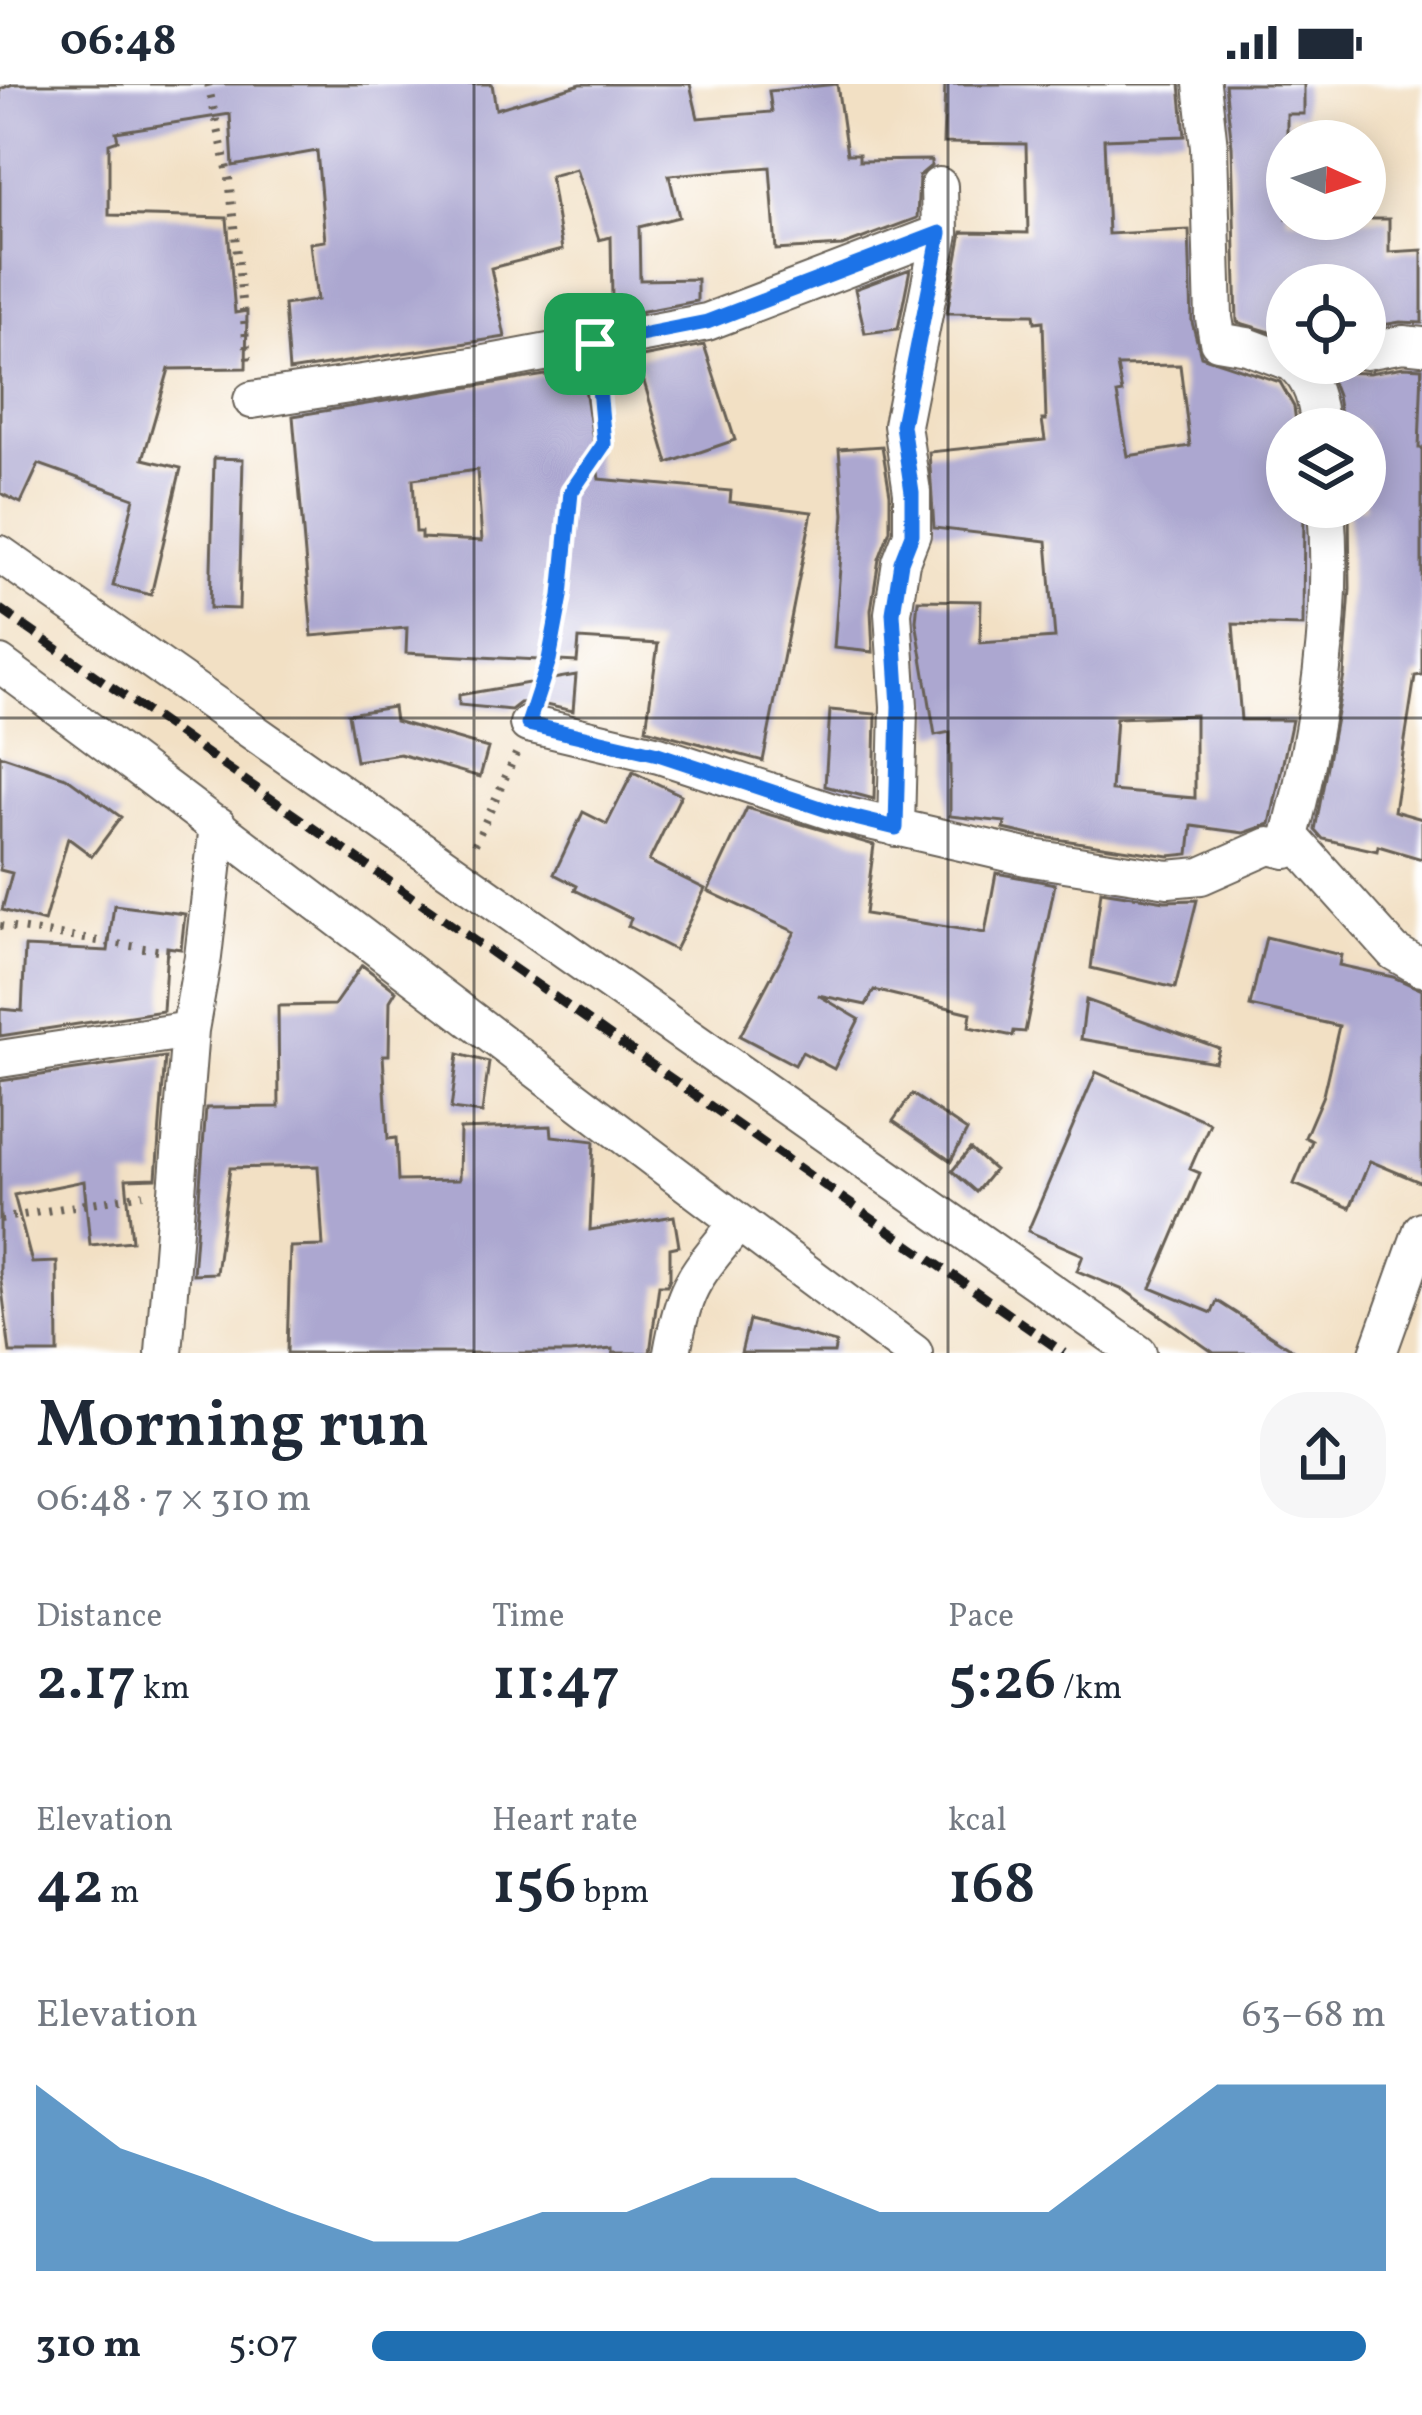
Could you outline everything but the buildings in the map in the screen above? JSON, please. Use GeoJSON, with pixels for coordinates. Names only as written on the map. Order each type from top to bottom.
{"type":"FeatureCollection","features":[{"type":"Feature","properties":{"kind":"street"},"geometry":{"type":"LineString","coordinates":[[1202,84],[1218,341],[1266,353]]}},
{"type":"Feature","properties":{"kind":"street"},"geometry":{"type":"LineString","coordinates":[[896,828],[899,706],[893,613],[901,562],[912,534],[912,492],[902,425],[940,233],[939,186]]}},
{"type":"Feature","properties":{"kind":"street"},"geometry":{"type":"LineString","coordinates":[[253,400],[317,393],[707,322],[940,233]]}},
{"type":"Feature","properties":{"kind":"street"},"geometry":{"type":"LineString","coordinates":[[1386,347],[1422,346]]}},
{"type":"Feature","properties":{"kind":"street"},"geometry":{"type":"LineString","coordinates":[[528,724],[658,754],[896,828],[1026,857],[1168,879],[1201,876],[1269,846],[1286,850],[1310,759],[1326,627],[1328,528]]}},
{"type":"Feature","properties":{"kind":"street"},"geometry":{"type":"LineString","coordinates":[[0,554],[1138,1353]]}},
{"type":"Feature","properties":{"kind":"street"},"geometry":{"type":"LineString","coordinates":[[0,664],[914,1353]]}},
{"type":"Feature","properties":{"kind":"street"},"geometry":{"type":"LineString","coordinates":[[164,1353],[190,1030],[218,825]]}},
{"type":"Feature","properties":{"kind":"street"},"geometry":{"type":"LineString","coordinates":[[1290,836],[1394,952],[1422,968]]}},
{"type":"Feature","properties":{"kind":"street"},"geometry":{"type":"LineString","coordinates":[[0,1059],[190,1030]]}},
{"type":"Feature","properties":{"kind":"street"},"geometry":{"type":"LineString","coordinates":[[672,1353],[681,1301],[694,1277],[738,1223]]}},
{"type":"Feature","properties":{"kind":"street"},"geometry":{"type":"LineString","coordinates":[[1378,1353],[1422,1230]]}},
{"type":"Feature","properties":{"kind":"path"},"geometry":{"type":"LineString","coordinates":[[208,84],[229,178],[253,400]]}},
{"type":"Feature","properties":{"kind":"path"},"geometry":{"type":"LineString","coordinates":[[460,874],[528,724],[549,660],[571,492],[604,444],[595,344]]}},
{"type":"Feature","properties":{"kind":"path"},"geometry":{"type":"LineString","coordinates":[[0,926],[203,957]]}},
{"type":"Feature","properties":{"kind":"path"},"geometry":{"type":"LineString","coordinates":[[0,1219],[180,1188]]}},
{"type":"Feature","properties":{"kind":"railway"},"geometry":{"type":"LineString","coordinates":[[0,609],[1064,1353]]}},
{"type":"Feature","properties":{"kind":"route"},"geometry":{"type":"LineString","coordinates":[[940,233],[902,425],[912,492],[912,534],[901,562],[893,613],[899,706],[896,828],[658,754],[528,724],[549,660],[561,596],[571,492],[604,444],[595,344],[707,322],[940,233]]}}]}
